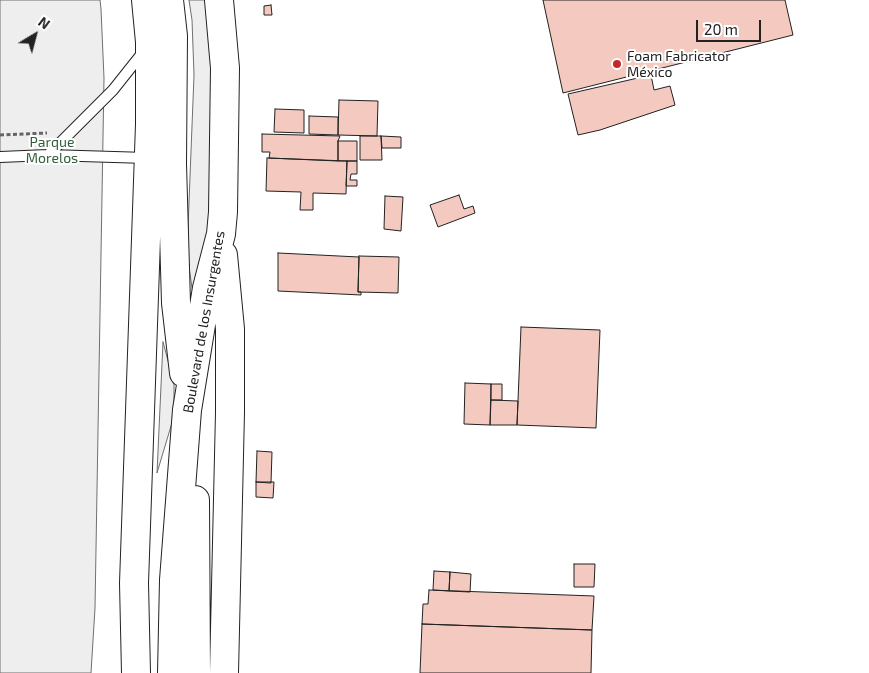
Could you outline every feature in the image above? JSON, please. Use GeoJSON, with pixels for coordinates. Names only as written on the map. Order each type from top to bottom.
{"type":"FeatureCollection","features":[{"type":"Feature","properties":{"kind":"main road"},"geometry":{"type":"LineString","coordinates":[[136,673],[134,583],[150,42],[146,0]]}},
{"type":"Feature","properties":{"kind":"main road"},"geometry":{"type":"LineString","coordinates":[[169,0],[174,36],[172,164],[176,303],[195,476],[197,563],[196,673]]}},
{"type":"Feature","properties":{"kind":"main road","name":"Boulevard de los Insurgentes"},"geometry":{"type":"LineString","coordinates":[[172,673],[174,580],[187,410],[207,288],[221,234],[225,68],[219,0]]}},
{"type":"Feature","properties":{"kind":"main road"},"geometry":{"type":"LineString","coordinates":[[221,234],[230,330],[224,673]]}},
{"type":"Feature","properties":{"kind":"main road"},"geometry":{"type":"LineString","coordinates":[[176,303],[190,312],[195,311],[199,308],[207,288]]}},
{"type":"Feature","properties":{"kind":"main road"},"geometry":{"type":"LineString","coordinates":[[120,673],[134,583]]}},
{"type":"Feature","properties":{"kind":"lane"},"geometry":{"type":"LineString","coordinates":[[48,155],[129,72],[150,42]]}},
{"type":"Feature","properties":{"kind":"lane"},"geometry":{"type":"LineString","coordinates":[[0,157],[48,155],[148,158]]}},
{"type":"Feature","properties":{"kind":"path"},"geometry":{"type":"LineString","coordinates":[[0,135],[54,132]]}},
{"type":"Feature","properties":{"kind":"green space","name":"Parque Morelos"},"geometry":{"type":"Polygon","coordinates":[[[0,0],[100,0],[104,78],[95,608],[91,673],[0,673],[0,0]]]}},
{"type":"Feature","properties":{"kind":"green space"},"geometry":{"type":"Polygon","coordinates":[[[189,0],[208,0],[214,143],[212,211],[194,302],[187,253],[194,75],[192,20],[189,0]]]}},
{"type":"Feature","properties":{"kind":"green space"},"geometry":{"type":"Polygon","coordinates":[[[163,342],[174,383],[174,416],[157,473],[163,342]]]}},
{"type":"Feature","properties":{"kind":"building","name":"Foam Fabricator México"},"geometry":{"type":"Polygon","coordinates":[[[543,0],[785,0],[793,35],[563,93],[543,0]]]}},
{"type":"Feature","properties":{"kind":"building"},"geometry":{"type":"Polygon","coordinates":[[[271,5],[272,15],[264,15],[264,6],[271,5]]]}},
{"type":"Feature","properties":{"kind":"building"},"geometry":{"type":"Polygon","coordinates":[[[651,75],[654,90],[670,86],[675,105],[600,130],[578,135],[568,94],[651,75]]]}},
{"type":"Feature","properties":{"kind":"building"},"geometry":{"type":"Polygon","coordinates":[[[339,100],[378,101],[377,136],[338,135],[339,100]]]}},
{"type":"Feature","properties":{"kind":"building"},"geometry":{"type":"Polygon","coordinates":[[[275,109],[304,110],[304,133],[274,132],[275,109]]]}},
{"type":"Feature","properties":{"kind":"building"},"geometry":{"type":"Polygon","coordinates":[[[309,116],[338,117],[338,135],[309,134],[309,116]]]}},
{"type":"Feature","properties":{"kind":"building"},"geometry":{"type":"Polygon","coordinates":[[[262,134],[340,136],[338,141],[338,161],[269,158],[270,152],[262,152],[262,134]]]}},
{"type":"Feature","properties":{"kind":"building"},"geometry":{"type":"Polygon","coordinates":[[[360,136],[381,136],[382,160],[360,160],[360,136]]]}},
{"type":"Feature","properties":{"kind":"building"},"geometry":{"type":"Polygon","coordinates":[[[381,136],[401,137],[401,148],[382,148],[381,136]]]}},
{"type":"Feature","properties":{"kind":"building"},"geometry":{"type":"Polygon","coordinates":[[[338,141],[357,141],[357,161],[338,161],[338,141]]]}},
{"type":"Feature","properties":{"kind":"building"},"geometry":{"type":"Polygon","coordinates":[[[267,158],[347,161],[346,194],[313,193],[313,210],[300,210],[301,192],[266,191],[267,158]]]}},
{"type":"Feature","properties":{"kind":"building"},"geometry":{"type":"Polygon","coordinates":[[[347,161],[357,161],[357,174],[351,174],[350,180],[357,180],[357,186],[346,186],[347,161]]]}},
{"type":"Feature","properties":{"kind":"building"},"geometry":{"type":"Polygon","coordinates":[[[459,195],[464,209],[473,206],[475,213],[438,227],[430,205],[459,195]]]}},
{"type":"Feature","properties":{"kind":"building"},"geometry":{"type":"Polygon","coordinates":[[[385,196],[403,197],[401,231],[384,229],[385,196]]]}},
{"type":"Feature","properties":{"kind":"building"},"geometry":{"type":"Polygon","coordinates":[[[278,253],[359,257],[358,292],[361,292],[361,295],[278,291],[278,253]]]}},
{"type":"Feature","properties":{"kind":"building"},"geometry":{"type":"Polygon","coordinates":[[[359,256],[399,257],[398,293],[358,292],[359,256]]]}},
{"type":"Feature","properties":{"kind":"building"},"geometry":{"type":"Polygon","coordinates":[[[521,327],[600,330],[596,428],[517,425],[521,327]]]}},
{"type":"Feature","properties":{"kind":"building"},"geometry":{"type":"Polygon","coordinates":[[[465,383],[491,384],[490,425],[464,424],[465,383]]]}},
{"type":"Feature","properties":{"kind":"building"},"geometry":{"type":"Polygon","coordinates":[[[491,384],[502,384],[502,400],[491,400],[491,384]]]}},
{"type":"Feature","properties":{"kind":"building"},"geometry":{"type":"Polygon","coordinates":[[[491,400],[518,401],[517,425],[490,425],[491,400]]]}},
{"type":"Feature","properties":{"kind":"building"},"geometry":{"type":"Polygon","coordinates":[[[257,451],[272,452],[271,483],[256,482],[257,451]]]}},
{"type":"Feature","properties":{"kind":"building"},"geometry":{"type":"Polygon","coordinates":[[[256,482],[274,482],[273,498],[256,497],[256,482]]]}},
{"type":"Feature","properties":{"kind":"building"},"geometry":{"type":"Polygon","coordinates":[[[574,564],[595,564],[594,587],[574,587],[574,564]]]}},
{"type":"Feature","properties":{"kind":"building"},"geometry":{"type":"Polygon","coordinates":[[[434,571],[450,572],[449,591],[433,590],[434,571]]]}},
{"type":"Feature","properties":{"kind":"building"},"geometry":{"type":"Polygon","coordinates":[[[450,572],[471,574],[470,592],[449,591],[450,572]]]}},
{"type":"Feature","properties":{"kind":"building"},"geometry":{"type":"Polygon","coordinates":[[[429,590],[594,596],[592,630],[422,624],[423,604],[428,604],[429,590]]]}},
{"type":"Feature","properties":{"kind":"building"},"geometry":{"type":"Polygon","coordinates":[[[422,624],[592,630],[591,673],[420,673],[422,624]]]}},
{"type":"Feature","properties":{"kind":"place","name":"Foam Fabricator México"},"geometry":{"type":"Point","coordinates":[617,64]}}]}
